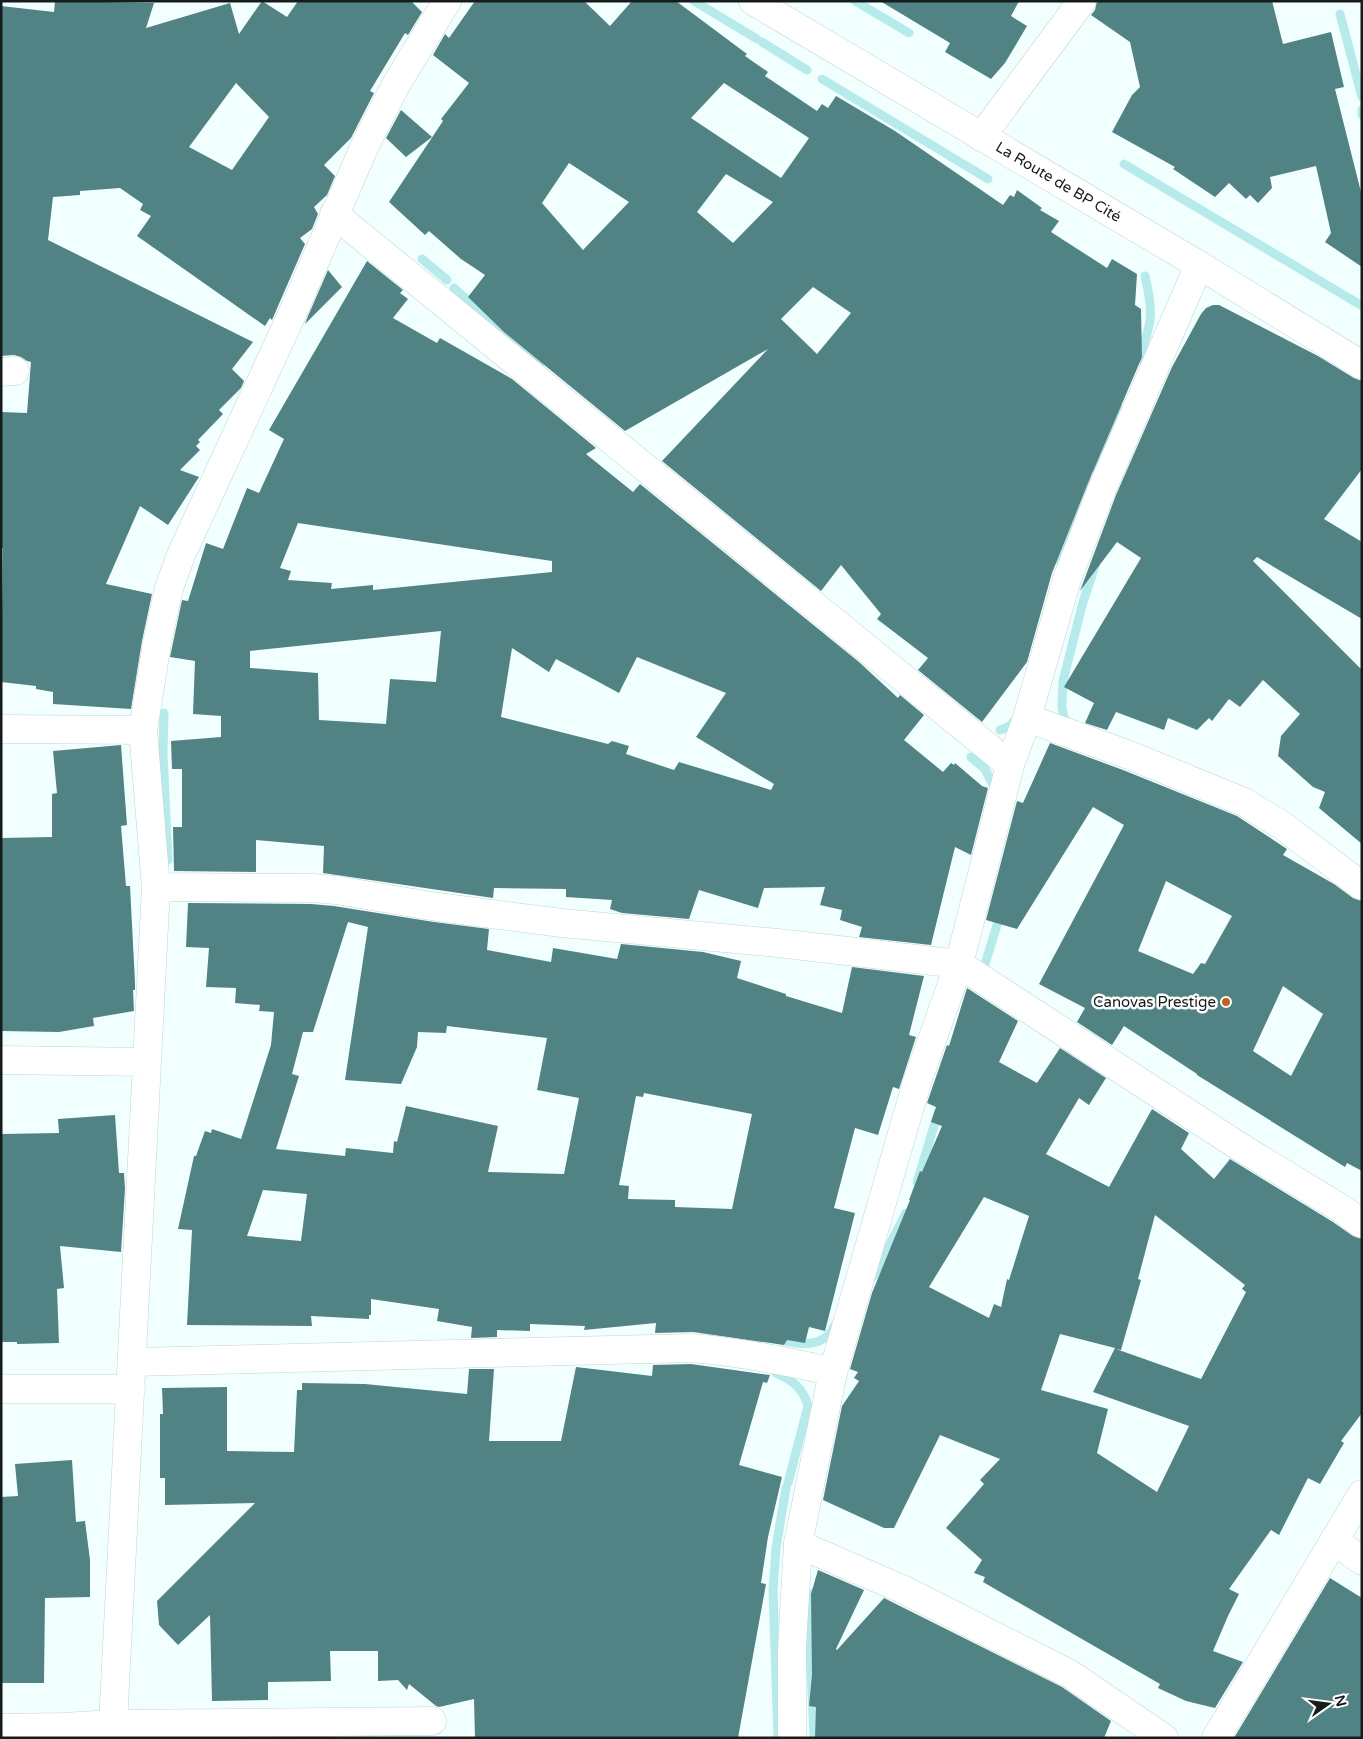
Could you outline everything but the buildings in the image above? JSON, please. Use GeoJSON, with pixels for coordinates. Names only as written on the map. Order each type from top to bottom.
{"type":"FeatureCollection","features":[{"type":"Feature","properties":{"kind":"street"},"geometry":{"type":"LineString","coordinates":[[114,1724],[156,887],[144,730],[157,643],[169,588],[181,555],[294,310],[366,143],[397,83],[447,1]]}},
{"type":"Feature","properties":{"kind":"street","name":"La Route de BP Cité"},"geometry":{"type":"LineString","coordinates":[[753,1],[1199,265],[1362,365]]}},
{"type":"Feature","properties":{"kind":"street"},"geometry":{"type":"LineString","coordinates":[[981,137],[1082,1]]}},
{"type":"Feature","properties":{"kind":"street"},"geometry":{"type":"LineString","coordinates":[[334,214],[1010,765]]}},
{"type":"Feature","properties":{"kind":"street"},"geometry":{"type":"LineString","coordinates":[[792,1738],[792,1647],[798,1544],[833,1372],[917,1082],[959,964],[1010,765],[1027,718],[1067,579],[1102,489],[1199,265]]}},
{"type":"Feature","properties":{"kind":"street"},"geometry":{"type":"LineString","coordinates":[[1027,718],[1129,755],[1244,802],[1283,826],[1362,886]]}},
{"type":"Feature","properties":{"kind":"street"},"geometry":{"type":"LineString","coordinates":[[1,728],[144,730]]}},
{"type":"Feature","properties":{"kind":"street"},"geometry":{"type":"LineString","coordinates":[[156,887],[312,888],[336,890],[437,907],[562,923],[778,943],[959,964],[1237,1145],[1334,1204],[1362,1224]]}},
{"type":"Feature","properties":{"kind":"street"},"geometry":{"type":"LineString","coordinates":[[1,1060],[147,1062]]}},
{"type":"Feature","properties":{"kind":"street"},"geometry":{"type":"LineString","coordinates":[[133,1362],[692,1348],[726,1350],[762,1356],[833,1372]]}},
{"type":"Feature","properties":{"kind":"street"},"geometry":{"type":"LineString","coordinates":[[1,1389],[131,1389]]}},
{"type":"Feature","properties":{"kind":"street"},"geometry":{"type":"LineString","coordinates":[[1216,1738],[1362,1494]]}},
{"type":"Feature","properties":{"kind":"street"},"geometry":{"type":"LineString","coordinates":[[1334,1540],[1362,1561]]}},
{"type":"Feature","properties":{"kind":"street"},"geometry":{"type":"LineString","coordinates":[[798,1544],[902,1589],[1070,1674],[1164,1738]]}},
{"type":"Feature","properties":{"kind":"street"},"geometry":{"type":"LineString","coordinates":[[1,1728],[63,1732],[114,1724],[432,1721]]}},
{"type":"Feature","properties":{"kind":"waterway"},"geometry":{"type":"LineString","coordinates":[[694,1],[757,39]]}},
{"type":"Feature","properties":{"kind":"waterway"},"geometry":{"type":"LineString","coordinates":[[855,1],[909,33]]}},
{"type":"Feature","properties":{"kind":"waterway"},"geometry":{"type":"LineString","coordinates":[[1340,14],[1362,97]]}},
{"type":"Feature","properties":{"kind":"waterway"},"geometry":{"type":"LineString","coordinates":[[762,42],[807,70]]}},
{"type":"Feature","properties":{"kind":"waterway"},"geometry":{"type":"LineString","coordinates":[[822,79],[988,179]]}},
{"type":"Feature","properties":{"kind":"waterway"},"geometry":{"type":"LineString","coordinates":[[1362,110],[1362,115]]}},
{"type":"Feature","properties":{"kind":"waterway"},"geometry":{"type":"LineString","coordinates":[[1124,164],[1362,306]]}},
{"type":"Feature","properties":{"kind":"waterway"},"geometry":{"type":"LineString","coordinates":[[422,259],[447,280]]}},
{"type":"Feature","properties":{"kind":"waterway"},"geometry":{"type":"LineString","coordinates":[[1138,360],[1149,328],[1150,319],[1150,300],[1145,276]]}},
{"type":"Feature","properties":{"kind":"waterway"},"geometry":{"type":"LineString","coordinates":[[454,288],[540,365]]}},
{"type":"Feature","properties":{"kind":"waterway"},"geometry":{"type":"LineString","coordinates":[[1096,469],[1119,409]]}},
{"type":"Feature","properties":{"kind":"waterway"},"geometry":{"type":"LineString","coordinates":[[1060,562],[1067,538],[1091,481]]}},
{"type":"Feature","properties":{"kind":"waterway"},"geometry":{"type":"LineString","coordinates":[[1071,726],[1064,718],[1062,707],[1063,681],[1083,602],[1095,566]]}},
{"type":"Feature","properties":{"kind":"waterway"},"geometry":{"type":"LineString","coordinates":[[164,713],[163,753],[168,860]]}},
{"type":"Feature","properties":{"kind":"waterway"},"geometry":{"type":"LineString","coordinates":[[1000,730],[1010,726],[1016,719]]}},
{"type":"Feature","properties":{"kind":"waterway"},"geometry":{"type":"LineString","coordinates":[[971,757],[985,769],[996,791]]}},
{"type":"Feature","properties":{"kind":"waterway"},"geometry":{"type":"LineString","coordinates":[[982,974],[1001,912]]}},
{"type":"Feature","properties":{"kind":"waterway"},"geometry":{"type":"LineString","coordinates":[[917,1182],[938,1113]]}},
{"type":"Feature","properties":{"kind":"waterway"},"geometry":{"type":"LineString","coordinates":[[873,1277],[906,1213]]}},
{"type":"Feature","properties":{"kind":"waterway"},"geometry":{"type":"LineString","coordinates":[[776,1339],[801,1343],[817,1342],[830,1333],[835,1325]]}},
{"type":"Feature","properties":{"kind":"waterway"},"geometry":{"type":"LineString","coordinates":[[776,1373],[800,1389],[808,1406],[788,1483]]}},
{"type":"Feature","properties":{"kind":"waterway"},"geometry":{"type":"LineString","coordinates":[[778,1738],[773,1591],[776,1548],[786,1488]]}},
{"type":"Feature","properties":{"kind":"waterway"},"geometry":{"type":"LineString","coordinates":[[814,1738],[808,1601],[811,1594],[820,1590]]}},
{"type":"Feature","properties":{"kind":"place","name":"Canovas Prestige"},"geometry":{"type":"Point","coordinates":[1226,1002]}}]}
